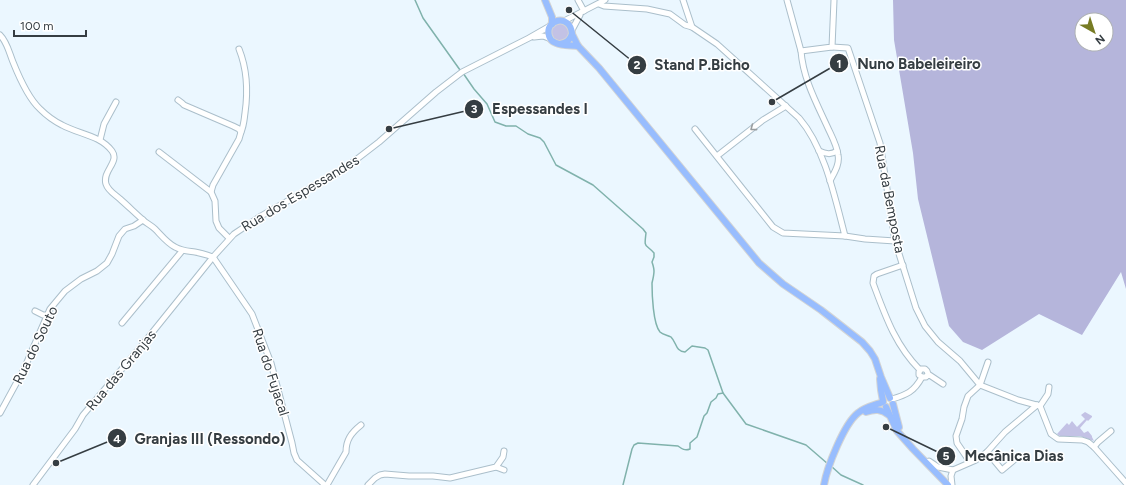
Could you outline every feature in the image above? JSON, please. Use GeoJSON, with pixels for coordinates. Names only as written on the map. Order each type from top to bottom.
{"type":"FeatureCollection","features":[{"type":"Feature","properties":{"kind":"main road"},"geometry":{"type":"LineString","coordinates":[[546,2],[563,21],[570,26],[578,46],[599,68],[759,263],[783,284],[821,310],[862,342],[870,351],[875,359],[881,378],[892,401],[901,435]]}},
{"type":"Feature","properties":{"kind":"main road"},"geometry":{"type":"LineString","coordinates":[[546,2],[552,17],[549,31],[551,39],[557,44],[578,46]]}},
{"type":"Feature","properties":{"kind":"main road"},"geometry":{"type":"LineString","coordinates":[[551,25],[558,21],[563,21]]}},
{"type":"Feature","properties":{"kind":"main road"},"geometry":{"type":"LineString","coordinates":[[560,44],[568,41],[572,32]]}},
{"type":"Feature","properties":{"kind":"main road"},"geometry":{"type":"LineString","coordinates":[[874,408],[880,397],[881,378]]}},
{"type":"Feature","properties":{"kind":"main road"},"geometry":{"type":"LineString","coordinates":[[881,390],[884,404],[897,431],[948,485]]}},
{"type":"Feature","properties":{"kind":"main road"},"geometry":{"type":"LineString","coordinates":[[824,485],[827,468],[845,428],[852,419],[862,410],[874,408],[884,404],[890,407],[892,401]]}},
{"type":"Feature","properties":{"kind":"main road"},"geometry":{"type":"LineString","coordinates":[[874,408],[885,412],[890,416]]}},
{"type":"Feature","properties":{"kind":"street"},"geometry":{"type":"LineString","coordinates":[[578,0],[583,12]]}},
{"type":"Feature","properties":{"kind":"street"},"geometry":{"type":"LineString","coordinates":[[563,21],[606,0]]}},
{"type":"Feature","properties":{"kind":"street"},"geometry":{"type":"LineString","coordinates":[[682,0],[692,27]]}},
{"type":"Feature","properties":{"kind":"street"},"geometry":{"type":"LineString","coordinates":[[787,0],[801,51],[806,76],[838,154],[836,170],[830,181]]}},
{"type":"Feature","properties":{"kind":"street"},"geometry":{"type":"LineString","coordinates":[[801,51],[832,47],[834,0]]}},
{"type":"Feature","properties":{"kind":"street"},"geometry":{"type":"LineString","coordinates":[[599,4],[604,6],[647,9],[670,14],[686,25],[692,27],[730,54],[786,106],[807,127],[819,151],[830,181],[845,236]]}},
{"type":"Feature","properties":{"kind":"street"},"geometry":{"type":"LineString","coordinates":[[572,32],[576,20],[583,12]]}},
{"type":"Feature","properties":{"kind":"street","name":"Rua dos Espessandes"},"geometry":{"type":"LineString","coordinates":[[213,257],[234,234],[261,216],[344,169],[379,142],[460,73],[529,38],[551,25]]}},
{"type":"Feature","properties":{"kind":"street"},"geometry":{"type":"LineString","coordinates":[[0,35],[6,42],[21,79],[34,103],[61,125],[100,140],[113,152],[115,157],[104,179],[107,187],[173,246],[182,251],[196,252],[213,257]]}},
{"type":"Feature","properties":{"kind":"street"},"geometry":{"type":"LineString","coordinates":[[529,38],[543,36],[551,39]]}},
{"type":"Feature","properties":{"kind":"street","name":"Rua da Bemposta"},"geometry":{"type":"LineString","coordinates":[[832,47],[848,48],[880,143],[895,241],[916,308],[925,326],[938,342],[960,361],[980,385],[1018,400],[1038,405]]}},
{"type":"Feature","properties":{"kind":"street"},"geometry":{"type":"LineString","coordinates":[[229,238],[219,228],[216,220],[215,201],[212,192],[213,185],[239,139],[244,124],[247,93],[244,66],[239,49]]}},
{"type":"Feature","properties":{"kind":"street"},"geometry":{"type":"LineString","coordinates":[[178,100],[184,105],[239,129],[241,132]]}},
{"type":"Feature","properties":{"kind":"street"},"geometry":{"type":"LineString","coordinates":[[100,140],[104,124],[116,102]]}},
{"type":"Feature","properties":{"kind":"street"},"geometry":{"type":"LineString","coordinates":[[716,156],[763,120],[786,106]]}},
{"type":"Feature","properties":{"kind":"street"},"geometry":{"type":"LineString","coordinates":[[695,129],[773,227],[783,233],[845,236],[895,241]]}},
{"type":"Feature","properties":{"kind":"street"},"geometry":{"type":"LineString","coordinates":[[819,151],[826,154],[837,151]]}},
{"type":"Feature","properties":{"kind":"street"},"geometry":{"type":"LineString","coordinates":[[159,152],[212,192]]}},
{"type":"Feature","properties":{"kind":"street","name":"Rua do Souto"},"geometry":{"type":"LineString","coordinates":[[0,412],[24,369],[50,309],[64,291],[107,263],[125,229],[134,226],[143,220]]}},
{"type":"Feature","properties":{"kind":"street"},"geometry":{"type":"LineString","coordinates":[[122,323],[182,251]]}},
{"type":"Feature","properties":{"kind":"street","name":"Rua das Granjas"},"geometry":{"type":"LineString","coordinates":[[33,485],[75,429],[83,415],[143,344],[213,257]]}},
{"type":"Feature","properties":{"kind":"street","name":"Rua do Fujacal"},"geometry":{"type":"LineString","coordinates":[[213,257],[252,314],[258,328],[271,363],[297,460],[326,485]]}},
{"type":"Feature","properties":{"kind":"street"},"geometry":{"type":"LineString","coordinates":[[903,265],[877,274],[874,276],[873,283],[893,333],[910,360],[920,370],[919,374],[922,378]]}},
{"type":"Feature","properties":{"kind":"street"},"geometry":{"type":"LineString","coordinates":[[35,311],[43,315],[48,315]]}},
{"type":"Feature","properties":{"kind":"street"},"geometry":{"type":"LineString","coordinates":[[970,462],[957,443],[956,436],[968,396],[980,385],[988,362]]}},
{"type":"Feature","properties":{"kind":"street"},"geometry":{"type":"LineString","coordinates":[[920,370],[925,369],[928,374],[943,384]]}},
{"type":"Feature","properties":{"kind":"street"},"geometry":{"type":"LineString","coordinates":[[892,401],[906,395],[922,378],[926,377],[928,374]]}},
{"type":"Feature","properties":{"kind":"street"},"geometry":{"type":"LineString","coordinates":[[926,462],[929,461],[938,467],[953,470],[976,460],[1005,432],[1038,405],[1048,394],[1049,387]]}},
{"type":"Feature","properties":{"kind":"street"},"geometry":{"type":"LineString","coordinates":[[1038,405],[1051,434],[1058,439],[1082,440],[1088,442],[1126,483]]}},
{"type":"Feature","properties":{"kind":"street"},"geometry":{"type":"LineString","coordinates":[[326,485],[346,452],[348,438],[352,432],[361,425]]}},
{"type":"Feature","properties":{"kind":"street"},"geometry":{"type":"LineString","coordinates":[[1094,447],[1111,431]]}},
{"type":"Feature","properties":{"kind":"street"},"geometry":{"type":"LineString","coordinates":[[496,467],[503,457],[504,451]]}},
{"type":"Feature","properties":{"kind":"street"},"geometry":{"type":"LineString","coordinates":[[986,452],[1002,470],[1014,460]]}},
{"type":"Feature","properties":{"kind":"street"},"geometry":{"type":"LineString","coordinates":[[368,485],[375,478],[386,474],[450,478],[496,467],[504,470]]}},
{"type":"Feature","properties":{"kind":"street"},"geometry":{"type":"LineString","coordinates":[[952,485],[953,470]]}},
{"type":"Feature","properties":{"kind":"shaded area"},"geometry":{"type":"Polygon","coordinates":[[[893,0],[1126,0],[1126,289],[1121,272],[1082,335],[1039,314],[982,350],[963,342],[949,326],[918,199],[913,153],[894,40],[893,0]]]}},
{"type":"Feature","properties":{"kind":"shaded area"},"geometry":{"type":"Polygon","coordinates":[[[560,23],[566,26],[569,32],[566,38],[560,41],[554,38],[551,32],[554,26],[560,23]]]}},
{"type":"Feature","properties":{"kind":"shaded area"},"geometry":{"type":"Polygon","coordinates":[[[1085,412],[1092,417],[1080,428],[1084,433],[1088,431],[1094,441],[1080,436],[1060,436],[1057,434],[1067,423],[1069,425],[1072,421],[1077,427],[1085,419],[1081,415],[1085,412]]]}},
{"type":"Feature","properties":{"kind":"waterway"},"geometry":{"type":"LineString","coordinates":[[415,0],[423,18],[460,70]]}},
{"type":"Feature","properties":{"kind":"waterway"},"geometry":{"type":"LineString","coordinates":[[463,73],[487,104],[495,122],[506,126],[516,126],[528,134],[540,138],[544,142],[556,165],[593,185],[643,229],[646,233],[646,245],[654,253],[652,262],[654,268],[652,283],[654,316],[660,332],[671,337],[679,350],[685,352],[692,346],[705,348],[708,350],[723,393],[746,424],[806,445],[828,464]]}},
{"type":"Feature","properties":{"kind":"waterway"},"geometry":{"type":"LineString","coordinates":[[623,485],[634,445],[638,443],[678,446],[687,450],[690,449],[690,443],[697,437],[704,416],[707,413],[711,402],[718,394],[723,393]]}},
{"type":"Feature","properties":{"kind":"waterway"},"geometry":{"type":"LineString","coordinates":[[831,466],[841,475],[863,485]]}},
{"type":"Feature","properties":{"kind":"place","name":"Stand P.Bicho"},"geometry":{"type":"Point","coordinates":[569,10]}},
{"type":"Feature","properties":{"kind":"place","name":"Nuno Babeleireiro"},"geometry":{"type":"Point","coordinates":[772,102]}},
{"type":"Feature","properties":{"kind":"place","name":"Espessandes I"},"geometry":{"type":"Point","coordinates":[389,129]}},
{"type":"Feature","properties":{"kind":"place","name":"Mecânica Dias"},"geometry":{"type":"Point","coordinates":[886,427]}},
{"type":"Feature","properties":{"kind":"place","name":"Granjas III (Ressondo)"},"geometry":{"type":"Point","coordinates":[56,463]}}]}
